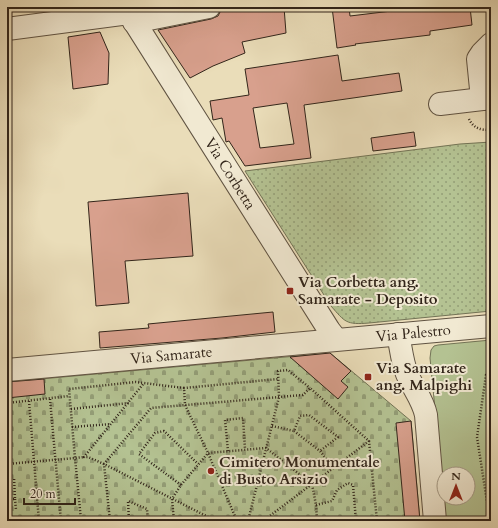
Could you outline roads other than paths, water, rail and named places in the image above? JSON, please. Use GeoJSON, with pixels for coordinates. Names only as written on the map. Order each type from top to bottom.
{"type":"FeatureCollection","features":[{"type":"Feature","properties":{"kind":"street"},"geometry":{"type":"LineString","coordinates":[[7,29],[129,14],[209,7]]}},
{"type":"Feature","properties":{"kind":"street","name":"Via Corbetta"},"geometry":{"type":"LineString","coordinates":[[129,14],[336,339]]}},
{"type":"Feature","properties":{"kind":"street"},"geometry":{"type":"LineString","coordinates":[[440,104],[487,99],[478,59],[491,44]]}},
{"type":"Feature","properties":{"kind":"street","name":"Via Palestro"},"geometry":{"type":"LineString","coordinates":[[336,339],[491,326]]}},
{"type":"Feature","properties":{"kind":"street"},"geometry":{"type":"LineString","coordinates":[[398,334],[403,362],[407,374],[422,403],[426,415],[435,521]]}},
{"type":"Feature","properties":{"kind":"street","name":"Via Samarate"},"geometry":{"type":"LineString","coordinates":[[7,370],[336,339]]}},
{"type":"Feature","properties":{"kind":"place","name":"Via Corbetta ang. Samarate - Deposito"},"geometry":{"type":"Point","coordinates":[290,291]}},
{"type":"Feature","properties":{"kind":"place","name":"Via Samarate ang. Malpighi"},"geometry":{"type":"Point","coordinates":[368,377]}},
{"type":"Feature","properties":{"kind":"place","name":"Cimitero Monumentale di Busto Arsizio"},"geometry":{"type":"Point","coordinates":[211,471]}}]}
